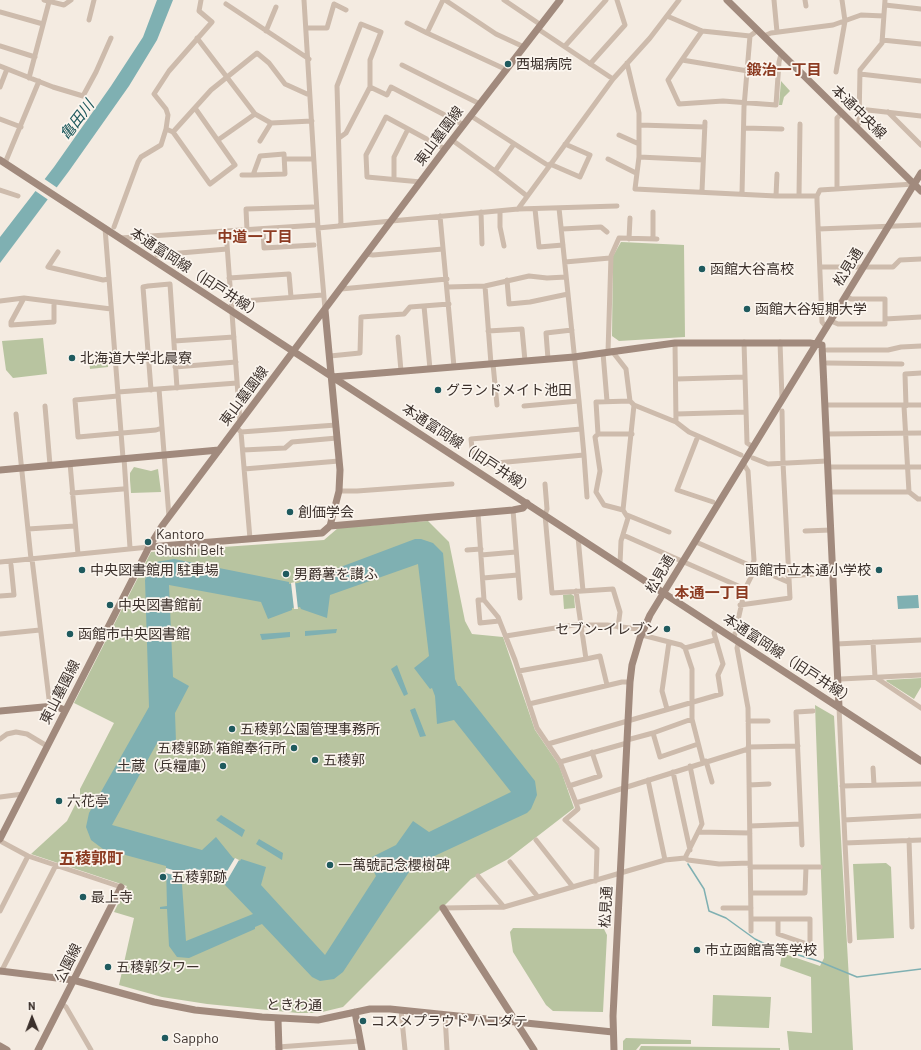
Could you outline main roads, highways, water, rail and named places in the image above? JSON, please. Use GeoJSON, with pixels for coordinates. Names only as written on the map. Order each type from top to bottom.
{"type":"FeatureCollection","features":[{"type":"Feature","properties":{"kind":"water"},"geometry":{"type":"Polygon","coordinates":[[[157,0],[173,0],[157,40],[129,86],[69,171],[0,263],[0,237],[54,167],[111,86],[143,37],[157,0]]]}},
{"type":"Feature","properties":{"kind":"water"},"geometry":{"type":"Polygon","coordinates":[[[415,539],[421,539],[433,543],[443,553],[455,679],[458,686],[460,686],[535,781],[537,795],[531,809],[527,813],[413,866],[343,972],[334,979],[320,981],[312,977],[262,924],[255,927],[255,929],[189,958],[177,957],[169,946],[167,909],[160,909],[160,907],[167,906],[166,866],[103,849],[91,840],[86,827],[89,813],[149,707],[145,580],[148,570],[156,562],[174,559],[289,582],[289,584],[298,583],[415,539]],[[418,564],[330,595],[327,618],[301,609],[300,607],[292,608],[292,610],[268,619],[261,602],[169,585],[173,677],[189,686],[175,713],[176,742],[157,743],[112,825],[202,850],[216,837],[233,858],[266,867],[261,885],[325,955],[376,876],[368,859],[396,845],[413,821],[429,832],[511,792],[454,720],[437,724],[435,696],[432,688],[430,689],[414,668],[429,656],[418,564]],[[181,870],[186,941],[253,914],[225,885],[226,883],[220,879],[181,870]]]}},
{"type":"Feature","properties":{"kind":"water"},"geometry":{"type":"Polygon","coordinates":[[[918,595],[919,608],[898,609],[897,596],[918,595]]]}},
{"type":"Feature","properties":{"kind":"water"},"geometry":{"type":"Polygon","coordinates":[[[337,629],[336,633],[305,636],[305,631],[337,629]]]}},
{"type":"Feature","properties":{"kind":"water"},"geometry":{"type":"Polygon","coordinates":[[[290,632],[290,637],[262,640],[260,634],[290,632]]]}},
{"type":"Feature","properties":{"kind":"water"},"geometry":{"type":"Polygon","coordinates":[[[397,665],[408,694],[404,696],[391,669],[397,665]]]}},
{"type":"Feature","properties":{"kind":"water"},"geometry":{"type":"Polygon","coordinates":[[[415,708],[426,736],[420,737],[410,710],[415,708]]]}},
{"type":"Feature","properties":{"kind":"water"},"geometry":{"type":"Polygon","coordinates":[[[221,815],[245,830],[242,837],[216,820],[221,815]]]}},
{"type":"Feature","properties":{"kind":"water"},"geometry":{"type":"Polygon","coordinates":[[[259,839],[283,853],[282,860],[256,844],[259,839]]]}},
{"type":"Feature","properties":{"kind":"waterway"},"geometry":{"type":"LineString","coordinates":[[688,864],[704,889],[709,911],[726,918],[755,939],[769,946],[818,961],[857,977],[921,969]]}},
{"type":"Feature","properties":{"kind":"place","name":"西堀病院"},"geometry":{"type":"Point","coordinates":[508,64]}},
{"type":"Feature","properties":{"kind":"place","name":"函館大谷高校"},"geometry":{"type":"Point","coordinates":[702,269]}},
{"type":"Feature","properties":{"kind":"place","name":"函館大谷短期大学"},"geometry":{"type":"Point","coordinates":[747,309]}},
{"type":"Feature","properties":{"kind":"place","name":"北海道大学北晨寮"},"geometry":{"type":"Point","coordinates":[72,358]}},
{"type":"Feature","properties":{"kind":"place","name":"グランドメイト池田"},"geometry":{"type":"Point","coordinates":[438,390]}},
{"type":"Feature","properties":{"kind":"place","name":"創価学会"},"geometry":{"type":"Point","coordinates":[290,512]}},
{"type":"Feature","properties":{"kind":"place","name":"Kantoro Shushi Belt"},"geometry":{"type":"Point","coordinates":[148,542]}},
{"type":"Feature","properties":{"kind":"place","name":"中央図書館用 駐車場"},"geometry":{"type":"Point","coordinates":[82,570]}},
{"type":"Feature","properties":{"kind":"place","name":"函館市立本通小学校"},"geometry":{"type":"Point","coordinates":[879,570]}},
{"type":"Feature","properties":{"kind":"place","name":"男爵薯を讃ふ"},"geometry":{"type":"Point","coordinates":[286,574]}},
{"type":"Feature","properties":{"kind":"place","name":"中央図書館前"},"geometry":{"type":"Point","coordinates":[110,605]}},
{"type":"Feature","properties":{"kind":"place","name":"セブン-イレブン"},"geometry":{"type":"Point","coordinates":[667,629]}},
{"type":"Feature","properties":{"kind":"place","name":"函館市中央図書館"},"geometry":{"type":"Point","coordinates":[70,634]}},
{"type":"Feature","properties":{"kind":"place","name":"五稜郭公園管理事務所"},"geometry":{"type":"Point","coordinates":[232,729]}},
{"type":"Feature","properties":{"kind":"place","name":"五稜郭跡 箱館奉行所"},"geometry":{"type":"Point","coordinates":[294,748]}},
{"type":"Feature","properties":{"kind":"place","name":"五稜郭"},"geometry":{"type":"Point","coordinates":[315,760]}},
{"type":"Feature","properties":{"kind":"place","name":"土蔵（兵糧庫）"},"geometry":{"type":"Point","coordinates":[223,766]}},
{"type":"Feature","properties":{"kind":"place","name":"六花亭"},"geometry":{"type":"Point","coordinates":[59,801]}},
{"type":"Feature","properties":{"kind":"place","name":"一萬號記念櫻樹碑"},"geometry":{"type":"Point","coordinates":[330,865]}},
{"type":"Feature","properties":{"kind":"place","name":"五稜郭跡"},"geometry":{"type":"Point","coordinates":[163,877]}},
{"type":"Feature","properties":{"kind":"place","name":"最上寺"},"geometry":{"type":"Point","coordinates":[83,897]}},
{"type":"Feature","properties":{"kind":"place","name":"市立函館高等学校"},"geometry":{"type":"Point","coordinates":[697,950]}},
{"type":"Feature","properties":{"kind":"place","name":"五稜郭タワー"},"geometry":{"type":"Point","coordinates":[108,967]}},
{"type":"Feature","properties":{"kind":"place","name":"コスメプラウド ハコダテ"},"geometry":{"type":"Point","coordinates":[363,1021]}},
{"type":"Feature","properties":{"kind":"place","name":"Sappho"},"geometry":{"type":"Point","coordinates":[165,1038]}},
{"type":"Feature","properties":{"kind":"district","name":"鍛治一丁目"},"geometry":{"type":"Point","coordinates":[784,70]}},
{"type":"Feature","properties":{"kind":"district","name":"中道一丁目"},"geometry":{"type":"Point","coordinates":[255,237]}},
{"type":"Feature","properties":{"kind":"district","name":"本通一丁目"},"geometry":{"type":"Point","coordinates":[712,593]}},
{"type":"Feature","properties":{"kind":"district","name":"五稜郭町"},"geometry":{"type":"Point","coordinates":[91,859]}},
{"type":"Feature","properties":{"kind":"water label","name":"亀田川"},"geometry":{"type":"Point","coordinates":[77,120]}}]}
